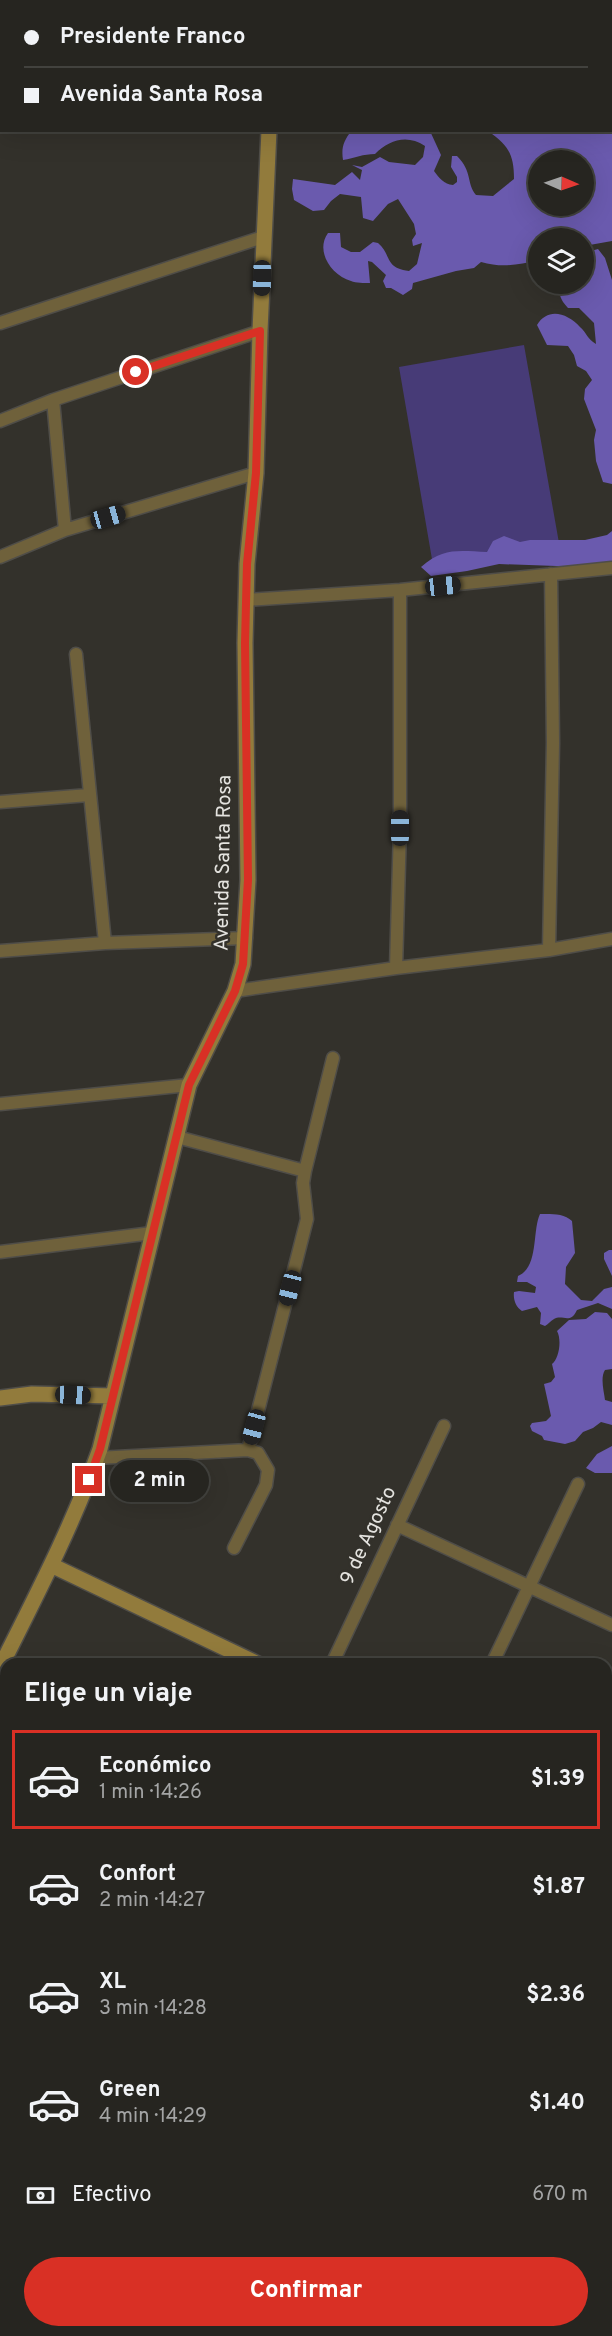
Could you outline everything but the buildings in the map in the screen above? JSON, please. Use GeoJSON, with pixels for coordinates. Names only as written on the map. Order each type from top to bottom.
{"type":"FeatureCollection","features":[{"type":"Feature","properties":{"kind":"main road","name":"Avenida Santa Rosa"},"geometry":{"type":"LineString","coordinates":[[5,1658],[51,1565],[97,1458],[189,1085],[235,991],[243,964],[248,880],[247,564],[256,473],[263,237],[269,132]]}},
{"type":"Feature","properties":{"kind":"main road"},"geometry":{"type":"LineString","coordinates":[[0,1398],[32,1394],[113,1396]]}},
{"type":"Feature","properties":{"kind":"main road"},"geometry":{"type":"LineString","coordinates":[[51,1565],[245,1658]]}},
{"type":"Feature","properties":{"kind":"street"},"geometry":{"type":"LineString","coordinates":[[0,323],[263,237]]}},
{"type":"Feature","properties":{"kind":"street"},"geometry":{"type":"LineString","coordinates":[[0,421],[53,400],[260,331]]}},
{"type":"Feature","properties":{"kind":"street"},"geometry":{"type":"LineString","coordinates":[[53,400],[65,530]]}},
{"type":"Feature","properties":{"kind":"street"},"geometry":{"type":"LineString","coordinates":[[0,557],[65,530],[256,473]]}},
{"type":"Feature","properties":{"kind":"street"},"geometry":{"type":"LineString","coordinates":[[246,600],[400,590],[612,568]]}},
{"type":"Feature","properties":{"kind":"street"},"geometry":{"type":"LineString","coordinates":[[549,950],[553,743],[551,574]]}},
{"type":"Feature","properties":{"kind":"street"},"geometry":{"type":"LineString","coordinates":[[396,968],[400,828],[400,590]]}},
{"type":"Feature","properties":{"kind":"street"},"geometry":{"type":"LineString","coordinates":[[76,654],[105,943]]}},
{"type":"Feature","properties":{"kind":"street"},"geometry":{"type":"LineString","coordinates":[[0,802],[89,795]]}},
{"type":"Feature","properties":{"kind":"street"},"geometry":{"type":"LineString","coordinates":[[0,951],[105,943],[246,938]]}},
{"type":"Feature","properties":{"kind":"street"},"geometry":{"type":"LineString","coordinates":[[235,991],[396,968],[549,950],[612,939]]}},
{"type":"Feature","properties":{"kind":"street"},"geometry":{"type":"LineString","coordinates":[[248,1450],[307,1219],[303,1183],[333,1058]]}},
{"type":"Feature","properties":{"kind":"street"},"geometry":{"type":"LineString","coordinates":[[0,1104],[189,1085]]}},
{"type":"Feature","properties":{"kind":"street"},"geometry":{"type":"LineString","coordinates":[[177,1137],[305,1171]]}},
{"type":"Feature","properties":{"kind":"street"},"geometry":{"type":"LineString","coordinates":[[0,1252],[152,1233]]}},
{"type":"Feature","properties":{"kind":"street","name":"9 de Agosto"},"geometry":{"type":"LineString","coordinates":[[335,1658],[444,1426]]}},
{"type":"Feature","properties":{"kind":"street"},"geometry":{"type":"LineString","coordinates":[[97,1458],[248,1450],[258,1453],[268,1470],[266,1485],[234,1548]]}},
{"type":"Feature","properties":{"kind":"street"},"geometry":{"type":"LineString","coordinates":[[495,1658],[578,1484]]}},
{"type":"Feature","properties":{"kind":"street"},"geometry":{"type":"LineString","coordinates":[[398,1525],[612,1625]]}},
{"type":"Feature","properties":{"kind":"shaded area"},"geometry":{"type":"Polygon","coordinates":[[[350,132],[430,132],[441,155],[434,171],[444,182],[453,185],[457,182],[457,177],[451,167],[452,156],[457,156],[465,167],[476,195],[493,196],[514,179],[513,163],[505,146],[489,132],[612,132],[612,241],[594,244],[594,228],[528,228],[528,262],[496,265],[481,262],[474,268],[413,283],[412,289],[403,295],[391,288],[386,288],[383,281],[386,275],[372,262],[368,261],[370,283],[355,282],[337,274],[327,262],[323,247],[328,233],[340,233],[341,247],[351,252],[360,252],[373,242],[378,243],[392,264],[409,271],[417,264],[422,243],[413,246],[412,240],[416,234],[414,224],[398,199],[388,204],[373,221],[363,218],[361,197],[340,194],[324,210],[313,211],[294,200],[293,179],[335,185],[352,172],[360,180],[362,170],[352,165],[362,167],[380,157],[389,162],[415,165],[423,157],[425,146],[412,140],[398,140],[386,145],[375,154],[343,160],[342,151],[350,132]]]}},
{"type":"Feature","properties":{"kind":"shaded area"},"geometry":{"type":"Polygon","coordinates":[[[598,249],[605,258],[612,280],[612,484],[603,482],[596,461],[594,440],[596,430],[584,399],[585,389],[592,380],[586,371],[577,366],[568,346],[547,345],[537,325],[541,319],[552,314],[564,315],[575,322],[596,344],[594,323],[579,308],[568,308],[560,294],[594,294],[594,250],[598,249]]]}},
{"type":"Feature","properties":{"kind":"shaded area"},"geometry":{"type":"Polygon","coordinates":[[[524,345],[559,543],[433,565],[399,367],[524,345]]]}},
{"type":"Feature","properties":{"kind":"shaded area"},"geometry":{"type":"Polygon","coordinates":[[[612,531],[612,563],[584,567],[499,564],[431,576],[421,567],[445,553],[487,552],[493,541],[504,536],[520,542],[585,540],[607,535],[612,531]]]}},
{"type":"Feature","properties":{"kind":"shaded area"},"geometry":{"type":"Polygon","coordinates":[[[540,1214],[561,1215],[572,1221],[575,1253],[566,1267],[565,1284],[581,1300],[592,1301],[604,1289],[612,1287],[612,1309],[598,1303],[577,1310],[572,1317],[554,1319],[545,1326],[540,1324],[541,1313],[537,1307],[522,1311],[518,1307],[514,1292],[535,1293],[536,1287],[527,1282],[517,1282],[518,1276],[525,1271],[532,1257],[540,1214]]]}},
{"type":"Feature","properties":{"kind":"shaded area"},"geometry":{"type":"Polygon","coordinates":[[[612,1250],[612,1276],[604,1259],[604,1253],[612,1250]]]}},
{"type":"Feature","properties":{"kind":"shaded area"},"geometry":{"type":"Polygon","coordinates":[[[595,1312],[607,1313],[612,1319],[612,1369],[605,1370],[603,1381],[605,1400],[612,1402],[612,1425],[601,1422],[583,1432],[575,1441],[565,1444],[544,1440],[542,1436],[532,1431],[530,1426],[532,1423],[546,1421],[551,1416],[544,1384],[551,1382],[555,1377],[552,1364],[559,1349],[557,1331],[569,1320],[586,1319],[595,1312]]]}},
{"type":"Feature","properties":{"kind":"shaded area"},"geometry":{"type":"Polygon","coordinates":[[[612,1446],[612,1473],[595,1473],[586,1468],[597,1454],[612,1446]]]}},
{"type":"Feature","properties":{"kind":"route"},"geometry":{"type":"LineString","coordinates":[[89,1480],[100,1449],[189,1085],[235,991],[243,964],[246,938],[248,880],[245,643],[247,564],[260,410],[260,331],[136,372]]}}]}
